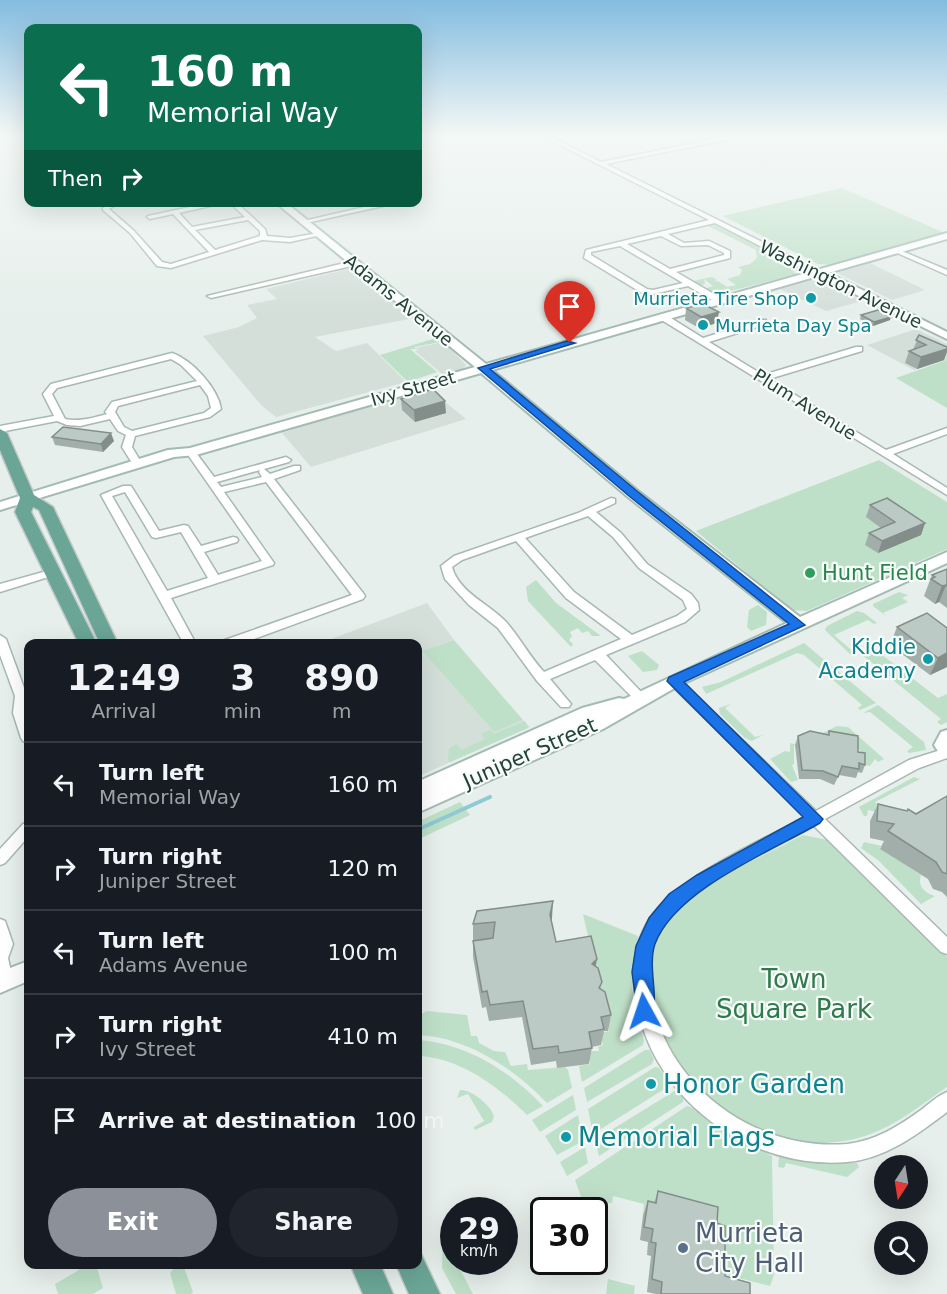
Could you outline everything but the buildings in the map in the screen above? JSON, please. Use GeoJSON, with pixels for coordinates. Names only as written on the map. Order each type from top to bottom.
{"type":"FeatureCollection","features":[{"type":"Feature","properties":{"kind":"main road"},"geometry":{"type":"LineString","coordinates":[[4,430],[28,498],[23,512],[86,639]]}},
{"type":"Feature","properties":{"kind":"main road"},"geometry":{"type":"LineString","coordinates":[[28,498],[45,507],[107,639]]}},
{"type":"Feature","properties":{"kind":"main road"},"geometry":{"type":"LineString","coordinates":[[367,1269],[378,1294]]}},
{"type":"Feature","properties":{"kind":"main road"},"geometry":{"type":"LineString","coordinates":[[413,1269],[425,1294]]}},
{"type":"Feature","properties":{"kind":"street","name":"Washington Avenue"},"geometry":{"type":"LineString","coordinates":[[664,195],[947,336]]}},
{"type":"Feature","properties":{"kind":"street"},"geometry":{"type":"LineString","coordinates":[[108,207],[105,209],[132,232],[160,264],[178,266],[213,252],[262,238],[290,240],[318,235]]}},
{"type":"Feature","properties":{"kind":"street"},"geometry":{"type":"LineString","coordinates":[[150,217],[202,207]]}},
{"type":"Feature","properties":{"kind":"street"},"geometry":{"type":"LineString","coordinates":[[237,207],[263,230],[262,238]]}},
{"type":"Feature","properties":{"kind":"street","name":"Adams Avenue"},"geometry":{"type":"LineString","coordinates":[[285,207],[483,368],[633,494],[799,625]]}},
{"type":"Feature","properties":{"kind":"street"},"geometry":{"type":"LineString","coordinates":[[302,222],[374,207]]}},
{"type":"Feature","properties":{"kind":"street"},"geometry":{"type":"LineString","coordinates":[[174,213],[213,252]]}},
{"type":"Feature","properties":{"kind":"street"},"geometry":{"type":"LineString","coordinates":[[190,230],[249,218]]}},
{"type":"Feature","properties":{"kind":"street"},"geometry":{"type":"LineString","coordinates":[[687,284],[664,290],[645,291],[587,256],[588,251],[715,221]]}},
{"type":"Feature","properties":{"kind":"street"},"geometry":{"type":"LineString","coordinates":[[663,234],[683,244],[710,243],[728,252],[727,256],[672,271]]}},
{"type":"Feature","properties":{"kind":"street","name":"Ivy Street"},"geometry":{"type":"LineString","coordinates":[[28,498],[173,453],[191,452],[947,236]]}},
{"type":"Feature","properties":{"kind":"street"},"geometry":{"type":"LineString","coordinates":[[622,244],[672,271],[685,279],[687,284],[718,300]]}},
{"type":"Feature","properties":{"kind":"street"},"geometry":{"type":"LineString","coordinates":[[897,251],[947,273]]}},
{"type":"Feature","properties":{"kind":"street"},"geometry":{"type":"LineString","coordinates":[[211,296],[353,263]]}},
{"type":"Feature","properties":{"kind":"street","name":"Plum Avenue"},"geometry":{"type":"LineString","coordinates":[[663,316],[947,492]]}},
{"type":"Feature","properties":{"kind":"street"},"geometry":{"type":"LineString","coordinates":[[702,341],[763,322]]}},
{"type":"Feature","properties":{"kind":"street"},"geometry":{"type":"LineString","coordinates":[[763,378],[859,349]]}},
{"type":"Feature","properties":{"kind":"street"},"geometry":{"type":"LineString","coordinates":[[112,412],[121,429],[130,434],[207,415],[217,408],[216,401],[184,360],[176,357],[162,356],[49,390],[48,399],[57,415],[68,424],[112,412],[124,402],[201,382]]}},
{"type":"Feature","properties":{"kind":"street"},"geometry":{"type":"LineString","coordinates":[[4,430],[57,415]]}},
{"type":"Feature","properties":{"kind":"street"},"geometry":{"type":"LineString","coordinates":[[885,454],[947,431]]}},
{"type":"Feature","properties":{"kind":"street"},"geometry":{"type":"LineString","coordinates":[[130,434],[126,445],[137,464]]}},
{"type":"Feature","properties":{"kind":"street"},"geometry":{"type":"LineString","coordinates":[[164,596],[268,563],[191,452]]}},
{"type":"Feature","properties":{"kind":"street","name":"Ivy Street"},"geometry":{"type":"LineString","coordinates":[[28,498],[60,494],[180,459],[191,452]]}},
{"type":"Feature","properties":{"kind":"street"},"geometry":{"type":"LineString","coordinates":[[211,481],[286,460]]}},
{"type":"Feature","properties":{"kind":"street"},"geometry":{"type":"LineString","coordinates":[[240,639],[359,596],[261,467]]}},
{"type":"Feature","properties":{"kind":"street"},"geometry":{"type":"LineString","coordinates":[[218,491],[297,468]]}},
{"type":"Feature","properties":{"kind":"street"},"geometry":{"type":"LineString","coordinates":[[187,639],[106,495],[127,488],[156,535],[184,528],[215,580]]}},
{"type":"Feature","properties":{"kind":"street"},"geometry":{"type":"LineString","coordinates":[[0,506],[28,498]]}},
{"type":"Feature","properties":{"kind":"street"},"geometry":{"type":"LineString","coordinates":[[565,704],[541,678],[509,633],[473,602],[446,572],[446,566],[458,558],[589,512],[611,501]]}},
{"type":"Feature","properties":{"kind":"street"},"geometry":{"type":"LineString","coordinates":[[541,678],[681,619],[693,610],[692,603],[677,588],[643,566],[617,535],[589,512]]}},
{"type":"Feature","properties":{"kind":"street"},"geometry":{"type":"LineString","coordinates":[[518,537],[570,595],[630,640]]}},
{"type":"Feature","properties":{"kind":"street"},"geometry":{"type":"LineString","coordinates":[[198,550],[233,540]]}},
{"type":"Feature","properties":{"kind":"street","name":"Juniper Street"},"geometry":{"type":"LineString","coordinates":[[422,803],[597,724],[674,681],[947,557]]}},
{"type":"Feature","properties":{"kind":"street"},"geometry":{"type":"LineString","coordinates":[[0,588],[54,572]]}},
{"type":"Feature","properties":{"kind":"street"},"geometry":{"type":"LineString","coordinates":[[0,639],[3,658],[24,700],[19,713],[24,727]]}},
{"type":"Feature","properties":{"kind":"street"},"geometry":{"type":"LineString","coordinates":[[597,654],[640,698]]}},
{"type":"Feature","properties":{"kind":"street"},"geometry":{"type":"LineString","coordinates":[[674,681],[947,947]]}},
{"type":"Feature","properties":{"kind":"street","name":"Juniper Street"},"geometry":{"type":"LineString","coordinates":[[422,788],[588,713],[640,698]]}},
{"type":"Feature","properties":{"kind":"street"},"geometry":{"type":"LineString","coordinates":[[947,737],[943,745],[947,752],[914,764],[703,880],[675,900],[656,924],[645,946],[642,972],[644,1011],[657,1050],[695,1098],[729,1124],[771,1145],[803,1152],[847,1153],[879,1145],[914,1126],[947,1101]]}},
{"type":"Feature","properties":{"kind":"street"},"geometry":{"type":"LineString","coordinates":[[0,859],[24,832]]}},
{"type":"Feature","properties":{"kind":"street"},"geometry":{"type":"LineString","coordinates":[[0,926],[5,944],[0,958],[3,982],[24,973]]}},
{"type":"Feature","properties":{"kind":"shaded area"},"geometry":{"type":"Polygon","coordinates":[[[870,263],[925,290],[892,300],[837,273],[870,263]]]}},
{"type":"Feature","properties":{"kind":"shaded area"},"geometry":{"type":"Polygon","coordinates":[[[352,268],[390,299],[409,319],[315,337],[336,351],[367,343],[406,382],[276,417],[262,406],[203,336],[239,327],[257,318],[247,305],[277,299],[266,289],[352,268]]]}},
{"type":"Feature","properties":{"kind":"shaded area"},"geometry":{"type":"Polygon","coordinates":[[[816,279],[862,301],[826,311],[780,289],[816,279]]]}},
{"type":"Feature","properties":{"kind":"shaded area"},"geometry":{"type":"Polygon","coordinates":[[[916,329],[947,344],[947,360],[914,370],[867,345],[916,329]]]}},
{"type":"Feature","properties":{"kind":"shaded area"},"geometry":{"type":"Polygon","coordinates":[[[444,342],[466,365],[463,369],[443,375],[415,351],[418,350],[415,348],[444,342]]]}},
{"type":"Feature","properties":{"kind":"shaded area"},"geometry":{"type":"Polygon","coordinates":[[[428,388],[466,419],[311,467],[282,433],[428,388]]]}},
{"type":"Feature","properties":{"kind":"shaded area"},"geometry":{"type":"Polygon","coordinates":[[[427,603],[454,640],[422,651],[422,639],[331,639],[427,603]]]}},
{"type":"Feature","properties":{"kind":"shaded area"},"geometry":{"type":"Polygon","coordinates":[[[422,651],[494,732],[523,720],[530,727],[422,775],[422,651]]]}},
{"type":"Feature","properties":{"kind":"green space"},"geometry":{"type":"Polygon","coordinates":[[[811,195],[859,195],[947,234],[832,265],[818,264],[723,216],[811,195]]]}},
{"type":"Feature","properties":{"kind":"green space"},"geometry":{"type":"Polygon","coordinates":[[[714,224],[757,246],[776,263],[796,265],[801,269],[793,272],[797,274],[715,295],[704,289],[713,286],[704,279],[705,284],[698,286],[693,281],[712,277],[717,280],[714,282],[718,281],[727,287],[736,285],[727,279],[740,275],[742,270],[738,267],[750,264],[757,258],[756,250],[708,226],[714,224]]]}},
{"type":"Feature","properties":{"kind":"green space"},"geometry":{"type":"Polygon","coordinates":[[[436,338],[441,342],[410,349],[437,372],[408,382],[380,355],[436,338]]]}},
{"type":"Feature","properties":{"kind":"green space"},"geometry":{"type":"Polygon","coordinates":[[[947,360],[947,408],[896,378],[947,360]]]}},
{"type":"Feature","properties":{"kind":"green space"},"geometry":{"type":"Polygon","coordinates":[[[879,460],[947,502],[947,549],[807,611],[792,610],[696,531],[879,460]]]}},
{"type":"Feature","properties":{"kind":"green space"},"geometry":{"type":"Polygon","coordinates":[[[536,580],[556,603],[601,636],[592,636],[588,631],[582,633],[578,628],[570,632],[572,636],[569,640],[573,644],[571,647],[528,601],[526,587],[536,580]]]}},
{"type":"Feature","properties":{"kind":"green space"},"geometry":{"type":"Polygon","coordinates":[[[899,592],[908,595],[902,598],[908,602],[883,613],[889,618],[873,606],[873,604],[899,592]]]}},
{"type":"Feature","properties":{"kind":"green space"},"geometry":{"type":"Polygon","coordinates":[[[758,605],[767,612],[766,625],[751,631],[747,627],[749,610],[758,605]]]}},
{"type":"Feature","properties":{"kind":"green space"},"geometry":{"type":"Polygon","coordinates":[[[857,611],[864,613],[877,623],[874,624],[868,620],[834,635],[856,654],[852,656],[825,630],[827,626],[857,611]]]}},
{"type":"Feature","properties":{"kind":"green space"},"geometry":{"type":"Polygon","coordinates":[[[454,640],[523,720],[494,732],[422,651],[454,640]]]}},
{"type":"Feature","properties":{"kind":"green space"},"geometry":{"type":"Polygon","coordinates":[[[804,643],[876,703],[860,710],[858,708],[862,705],[804,655],[797,653],[706,694],[702,687],[721,682],[804,643]]]}},
{"type":"Feature","properties":{"kind":"green space"},"geometry":{"type":"Polygon","coordinates":[[[873,648],[938,698],[947,694],[947,722],[941,725],[937,722],[941,719],[861,654],[873,648]]]}},
{"type":"Feature","properties":{"kind":"green space"},"geometry":{"type":"Polygon","coordinates":[[[642,651],[659,665],[657,670],[643,672],[628,656],[642,651]]]}},
{"type":"Feature","properties":{"kind":"green space"},"geometry":{"type":"Polygon","coordinates":[[[731,704],[725,708],[755,737],[763,735],[752,741],[745,738],[720,714],[719,708],[731,704]]]}},
{"type":"Feature","properties":{"kind":"green space"},"geometry":{"type":"Polygon","coordinates":[[[878,705],[924,742],[926,750],[909,753],[907,751],[913,747],[870,712],[863,713],[878,705]]]}},
{"type":"Feature","properties":{"kind":"green space"},"geometry":{"type":"Polygon","coordinates":[[[525,721],[528,728],[450,762],[448,760],[449,749],[456,744],[462,750],[485,739],[481,734],[490,730],[494,734],[525,721]]]}},
{"type":"Feature","properties":{"kind":"green space"},"geometry":{"type":"Polygon","coordinates":[[[837,726],[848,727],[884,759],[878,762],[875,759],[870,766],[866,765],[865,760],[857,759],[864,754],[854,745],[819,735],[837,726]]]}},
{"type":"Feature","properties":{"kind":"green space"},"geometry":{"type":"Polygon","coordinates":[[[790,743],[798,745],[794,745],[794,764],[792,765],[798,780],[791,782],[770,759],[785,751],[790,752],[790,743]]]}},
{"type":"Feature","properties":{"kind":"green space"},"geometry":{"type":"Polygon","coordinates":[[[914,777],[920,779],[875,802],[883,810],[882,813],[868,810],[867,816],[864,816],[859,807],[914,777]]]}},
{"type":"Feature","properties":{"kind":"green space"},"geometry":{"type":"Polygon","coordinates":[[[460,802],[470,815],[422,838],[422,820],[460,802]]]}},
{"type":"Feature","properties":{"kind":"green space","name":"Town Square Park"},"geometry":{"type":"Polygon","coordinates":[[[803,835],[828,840],[947,957],[947,1087],[889,1126],[859,1138],[822,1143],[776,1136],[730,1113],[710,1098],[675,1063],[659,1035],[651,1005],[651,975],[659,935],[680,906],[712,883],[803,835]]]}},
{"type":"Feature","properties":{"kind":"green space"},"geometry":{"type":"Polygon","coordinates":[[[864,842],[882,846],[879,848],[921,875],[920,882],[923,888],[935,896],[921,904],[879,861],[861,848],[864,842]]]}},
{"type":"Feature","properties":{"kind":"green space"},"geometry":{"type":"Polygon","coordinates":[[[583,914],[638,936],[632,989],[644,1040],[643,1045],[582,1082],[579,1066],[590,1064],[588,1051],[599,1051],[598,1047],[603,1045],[600,1033],[609,1031],[583,914]]]}},
{"type":"Feature","properties":{"kind":"green space"},"geometry":{"type":"Polygon","coordinates":[[[427,1011],[467,1015],[471,1036],[477,1036],[479,1043],[494,1051],[505,1052],[511,1066],[527,1064],[528,1070],[565,1067],[568,1070],[572,1088],[547,1103],[519,1078],[488,1057],[454,1042],[422,1036],[422,1014],[427,1011]]]}},
{"type":"Feature","properties":{"kind":"green space"},"geometry":{"type":"Polygon","coordinates":[[[422,1041],[453,1047],[486,1061],[516,1081],[543,1106],[527,1115],[504,1094],[477,1075],[433,1058],[422,1057],[422,1041]]]}},
{"type":"Feature","properties":{"kind":"green space"},"geometry":{"type":"Polygon","coordinates":[[[645,1050],[650,1050],[654,1059],[652,1064],[587,1102],[584,1088],[645,1050]]]}},
{"type":"Feature","properties":{"kind":"green space"},"geometry":{"type":"Polygon","coordinates":[[[655,1067],[659,1068],[670,1083],[669,1086],[593,1134],[588,1109],[655,1067]]]}},
{"type":"Feature","properties":{"kind":"green space"},"geometry":{"type":"Polygon","coordinates":[[[460,1090],[470,1092],[485,1103],[494,1116],[492,1122],[475,1130],[474,1127],[484,1121],[468,1094],[457,1098],[460,1090]]]}},
{"type":"Feature","properties":{"kind":"green space"},"geometry":{"type":"Polygon","coordinates":[[[676,1090],[684,1098],[683,1102],[599,1156],[595,1140],[676,1090]]]}},
{"type":"Feature","properties":{"kind":"green space"},"geometry":{"type":"Polygon","coordinates":[[[573,1095],[576,1110],[540,1132],[532,1120],[573,1095]]]}},
{"type":"Feature","properties":{"kind":"green space"},"geometry":{"type":"Polygon","coordinates":[[[687,1106],[694,1108],[717,1126],[772,1156],[774,1275],[770,1286],[719,1273],[643,1215],[644,1204],[613,1196],[612,1203],[608,1203],[608,1197],[581,1197],[575,1180],[687,1106]]]}},
{"type":"Feature","properties":{"kind":"green space"},"geometry":{"type":"Polygon","coordinates":[[[578,1115],[583,1141],[557,1155],[545,1136],[578,1115]]]}},
{"type":"Feature","properties":{"kind":"green space"},"geometry":{"type":"Polygon","coordinates":[[[585,1147],[588,1163],[567,1176],[560,1162],[585,1147]]]}},
{"type":"Feature","properties":{"kind":"green space"},"geometry":{"type":"Polygon","coordinates":[[[779,1156],[825,1163],[857,1163],[859,1167],[847,1177],[786,1163],[784,1168],[778,1167],[779,1156]]]}},
{"type":"Feature","properties":{"kind":"green space"},"geometry":{"type":"Polygon","coordinates":[[[97,1269],[103,1288],[93,1294],[58,1294],[55,1284],[79,1270],[97,1269]]]}},
{"type":"Feature","properties":{"kind":"green space"},"geometry":{"type":"Polygon","coordinates":[[[174,1269],[184,1269],[193,1292],[176,1294],[170,1273],[174,1269]]]}},
{"type":"Feature","properties":{"kind":"green space"},"geometry":{"type":"Polygon","coordinates":[[[446,1275],[463,1275],[473,1294],[456,1294],[446,1275]]]}},
{"type":"Feature","properties":{"kind":"green space"},"geometry":{"type":"Polygon","coordinates":[[[608,1279],[635,1286],[634,1294],[606,1294],[608,1279]]]}},
{"type":"Feature","properties":{"kind":"waterway"},"geometry":{"type":"LineString","coordinates":[[422,828],[490,797]]}},
{"type":"Feature","properties":{"kind":"place","name":"Murrieta Tire Shop"},"geometry":{"type":"Point","coordinates":[811,298]}},
{"type":"Feature","properties":{"kind":"place","name":"Murrieta Day Spa"},"geometry":{"type":"Point","coordinates":[703,325]}},
{"type":"Feature","properties":{"kind":"place","name":"Hunt Field"},"geometry":{"type":"Point","coordinates":[810,573]}},
{"type":"Feature","properties":{"kind":"place","name":"Kiddie Academy"},"geometry":{"type":"Point","coordinates":[928,659]}},
{"type":"Feature","properties":{"kind":"place","name":"Honor Garden"},"geometry":{"type":"Point","coordinates":[651,1084]}},
{"type":"Feature","properties":{"kind":"place","name":"Memorial Flags"},"geometry":{"type":"Point","coordinates":[566,1137]}},
{"type":"Feature","properties":{"kind":"place","name":"Murrieta City Hall"},"geometry":{"type":"Point","coordinates":[683,1248]}},
{"type":"Feature","properties":{"kind":"route"},"geometry":{"type":"LineString","coordinates":[[570,343],[483,368],[633,494],[799,625],[674,681],[814,819],[703,880],[675,900],[656,924],[645,946],[642,972],[644,1011]]}}]}
